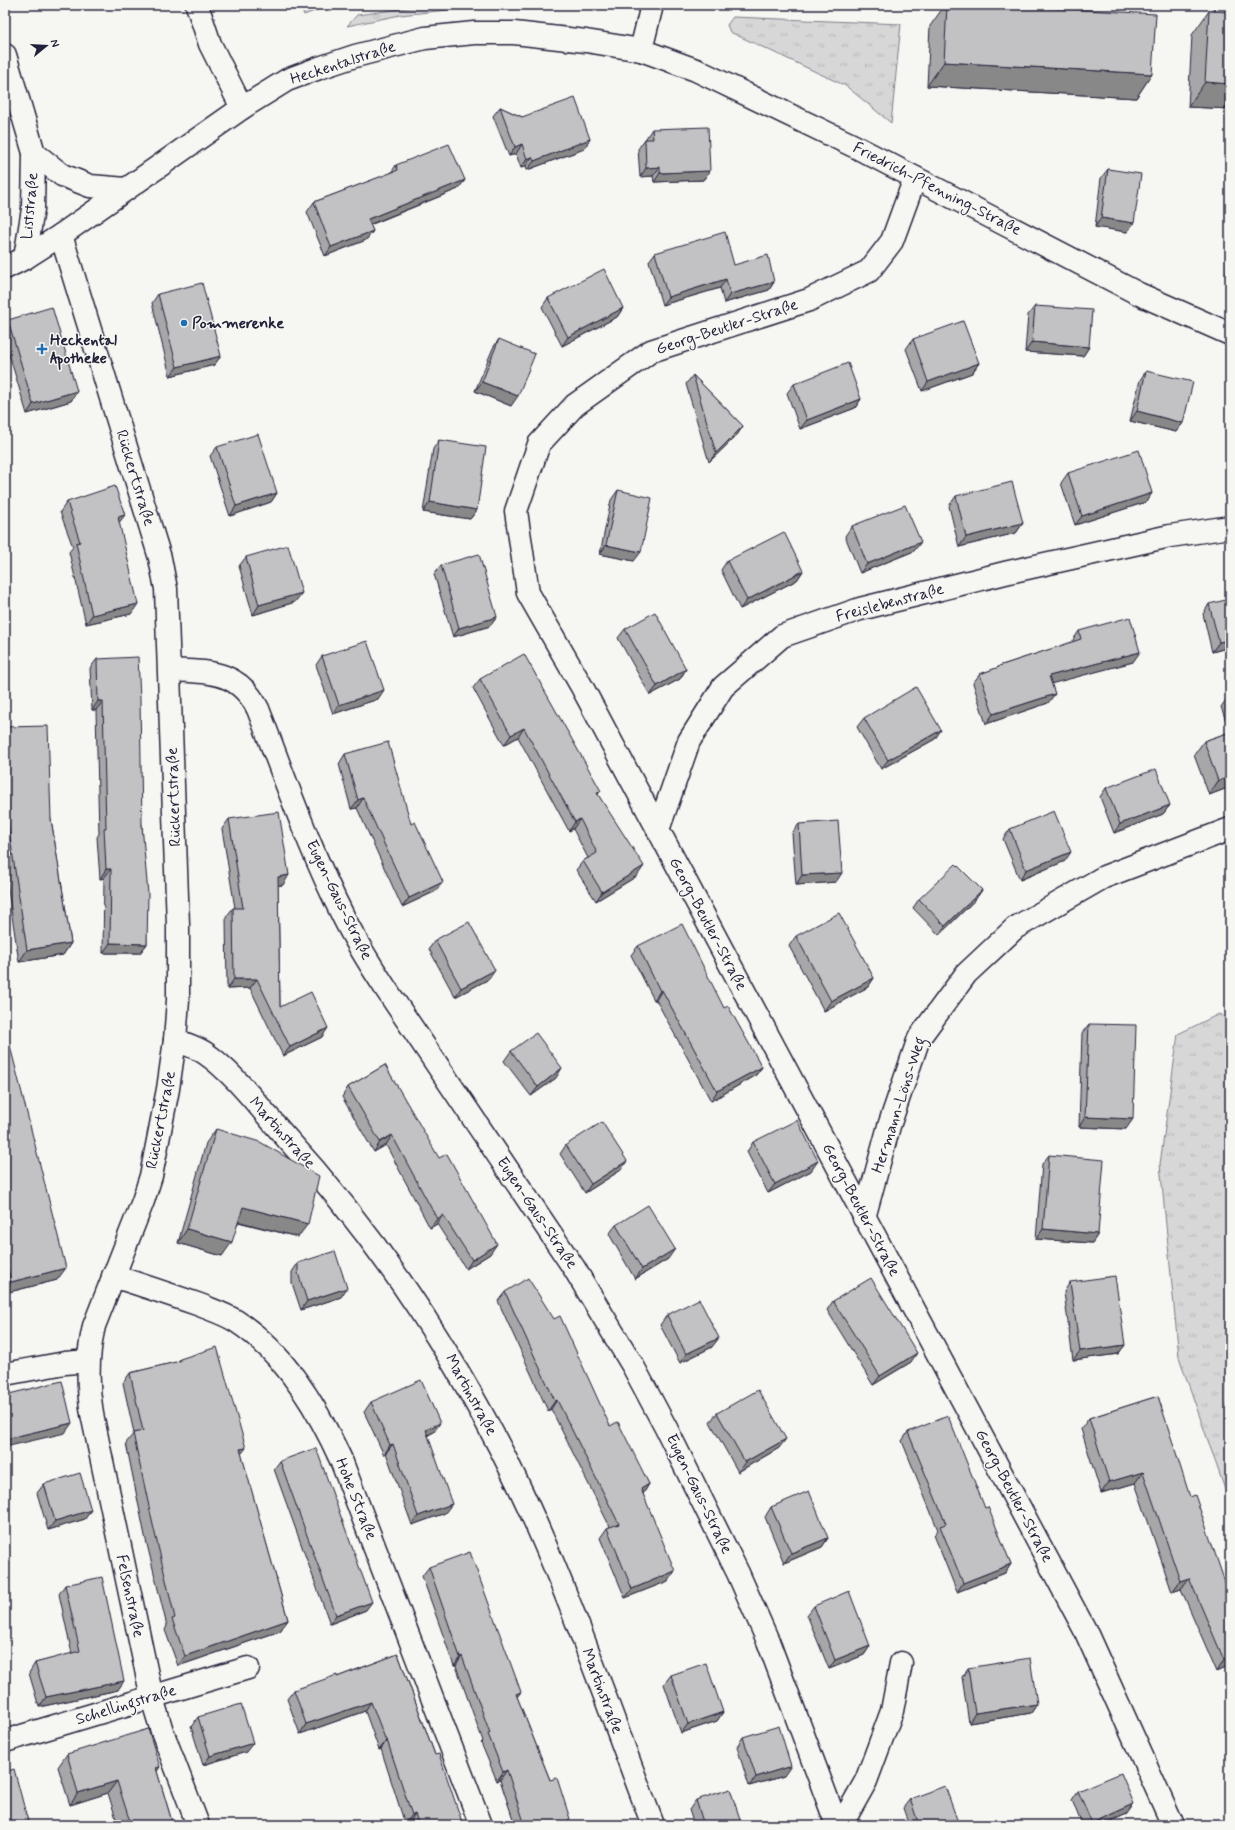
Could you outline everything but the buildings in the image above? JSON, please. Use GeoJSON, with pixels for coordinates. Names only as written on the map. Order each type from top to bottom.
{"type":"FeatureCollection","features":[{"type":"Feature","properties":{"kind":"street"},"geometry":{"type":"LineString","coordinates":[[197,5],[210,44],[242,108]]}},
{"type":"Feature","properties":{"kind":"street"},"geometry":{"type":"LineString","coordinates":[[642,50],[652,5]]}},
{"type":"Feature","properties":{"kind":"street"},"geometry":{"type":"LineString","coordinates":[[1225,5],[1230,6]]}},
{"type":"Feature","properties":{"kind":"street","name":"Heckentalstraße"},"geometry":{"type":"LineString","coordinates":[[5,268],[25,258],[61,235],[242,108],[287,80],[319,68],[425,38],[474,33],[514,33],[586,41],[642,50]]}},
{"type":"Feature","properties":{"kind":"street","name":"Friedrich-Pfenning-Straße"},"geometry":{"type":"LineString","coordinates":[[642,50],[716,79],[854,146],[1139,294],[1230,334]]}},
{"type":"Feature","properties":{"kind":"street","name":"Liststraße"},"geometry":{"type":"LineString","coordinates":[[5,55],[34,153],[33,209],[25,258]]}},
{"type":"Feature","properties":{"kind":"street","name":"Liststraße"},"geometry":{"type":"LineString","coordinates":[[34,153],[62,175],[90,186],[126,189]]}},
{"type":"Feature","properties":{"kind":"street","name":"Georg-Beutler-Straße"},"geometry":{"type":"LineString","coordinates":[[915,178],[892,241],[869,271],[809,300],[651,351],[575,405],[540,444],[516,511],[528,593],[582,687],[1085,1630],[1173,1825]]}},
{"type":"Feature","properties":{"kind":"street","name":"Rückertstraße"},"geometry":{"type":"LineString","coordinates":[[61,235],[163,568],[167,596],[178,925],[178,1000],[175,1040],[165,1104],[151,1176],[143,1201],[94,1326],[89,1345],[88,1361]]}},
{"type":"Feature","properties":{"kind":"street","name":"Freislebenstraße"},"geometry":{"type":"LineString","coordinates":[[658,830],[689,741],[723,687],[782,636],[860,609],[994,576],[1170,536],[1230,527]]}},
{"type":"Feature","properties":{"kind":"street","name":"Eugen-Gaus-Straße"},"geometry":{"type":"LineString","coordinates":[[170,670],[212,672],[224,675],[234,681],[252,698],[258,709],[312,848],[357,942],[386,989],[574,1268],[609,1325],[666,1428],[735,1566],[768,1641],[836,1824]]}},
{"type":"Feature","properties":{"kind":"street","name":"Hermann-Löns-Weg"},"geometry":{"type":"LineString","coordinates":[[864,1218],[889,1126],[919,1038],[966,974],[1015,928],[1104,877],[1230,829]]}},
{"type":"Feature","properties":{"kind":"street","name":"Martinstraße"},"geometry":{"type":"LineString","coordinates":[[175,1040],[193,1046],[215,1061],[303,1156],[352,1214],[386,1259],[443,1344],[496,1441],[534,1520],[573,1615],[653,1825]]}},
{"type":"Feature","properties":{"kind":"street","name":"Hohe Straße"},"geometry":{"type":"LineString","coordinates":[[113,1276],[189,1301],[235,1320],[258,1337],[287,1369],[312,1406],[330,1435],[341,1460],[482,1825]]}},
{"type":"Feature","properties":{"kind":"street"},"geometry":{"type":"LineString","coordinates":[[5,1374],[65,1363],[88,1361]]}},
{"type":"Feature","properties":{"kind":"street","name":"Felsenstraße"},"geometry":{"type":"LineString","coordinates":[[88,1361],[88,1382],[92,1414],[152,1698],[162,1731],[198,1825]]}},
{"type":"Feature","properties":{"kind":"street"},"geometry":{"type":"LineString","coordinates":[[836,1824],[848,1813],[866,1781],[892,1711],[901,1663]]}},
{"type":"Feature","properties":{"kind":"street","name":"Schellingstraße"},"geometry":{"type":"LineString","coordinates":[[5,1741],[248,1668]]}},
{"type":"Feature","properties":{"kind":"green space"},"geometry":{"type":"Polygon","coordinates":[[[299,5],[330,5],[304,15],[299,5]]]}},
{"type":"Feature","properties":{"kind":"green space"},"geometry":{"type":"Polygon","coordinates":[[[429,5],[564,5],[558,8],[467,8],[400,15],[347,26],[357,15],[429,5]]]}},
{"type":"Feature","properties":{"kind":"green space"},"geometry":{"type":"Polygon","coordinates":[[[733,17],[901,24],[891,123],[846,86],[730,32],[727,25],[733,17]]]}},
{"type":"Feature","properties":{"kind":"green space"},"geometry":{"type":"Polygon","coordinates":[[[1219,1014],[1230,1020],[1230,1504],[1179,1357],[1160,1164],[1178,1034],[1219,1014]]]}},
{"type":"Feature","properties":{"kind":"place","name":"Pommerenke"},"geometry":{"type":"Point","coordinates":[184,323]}},
{"type":"Feature","properties":{"kind":"place","name":"Heckental Apotheke"},"geometry":{"type":"Point","coordinates":[42,349]}}]}
